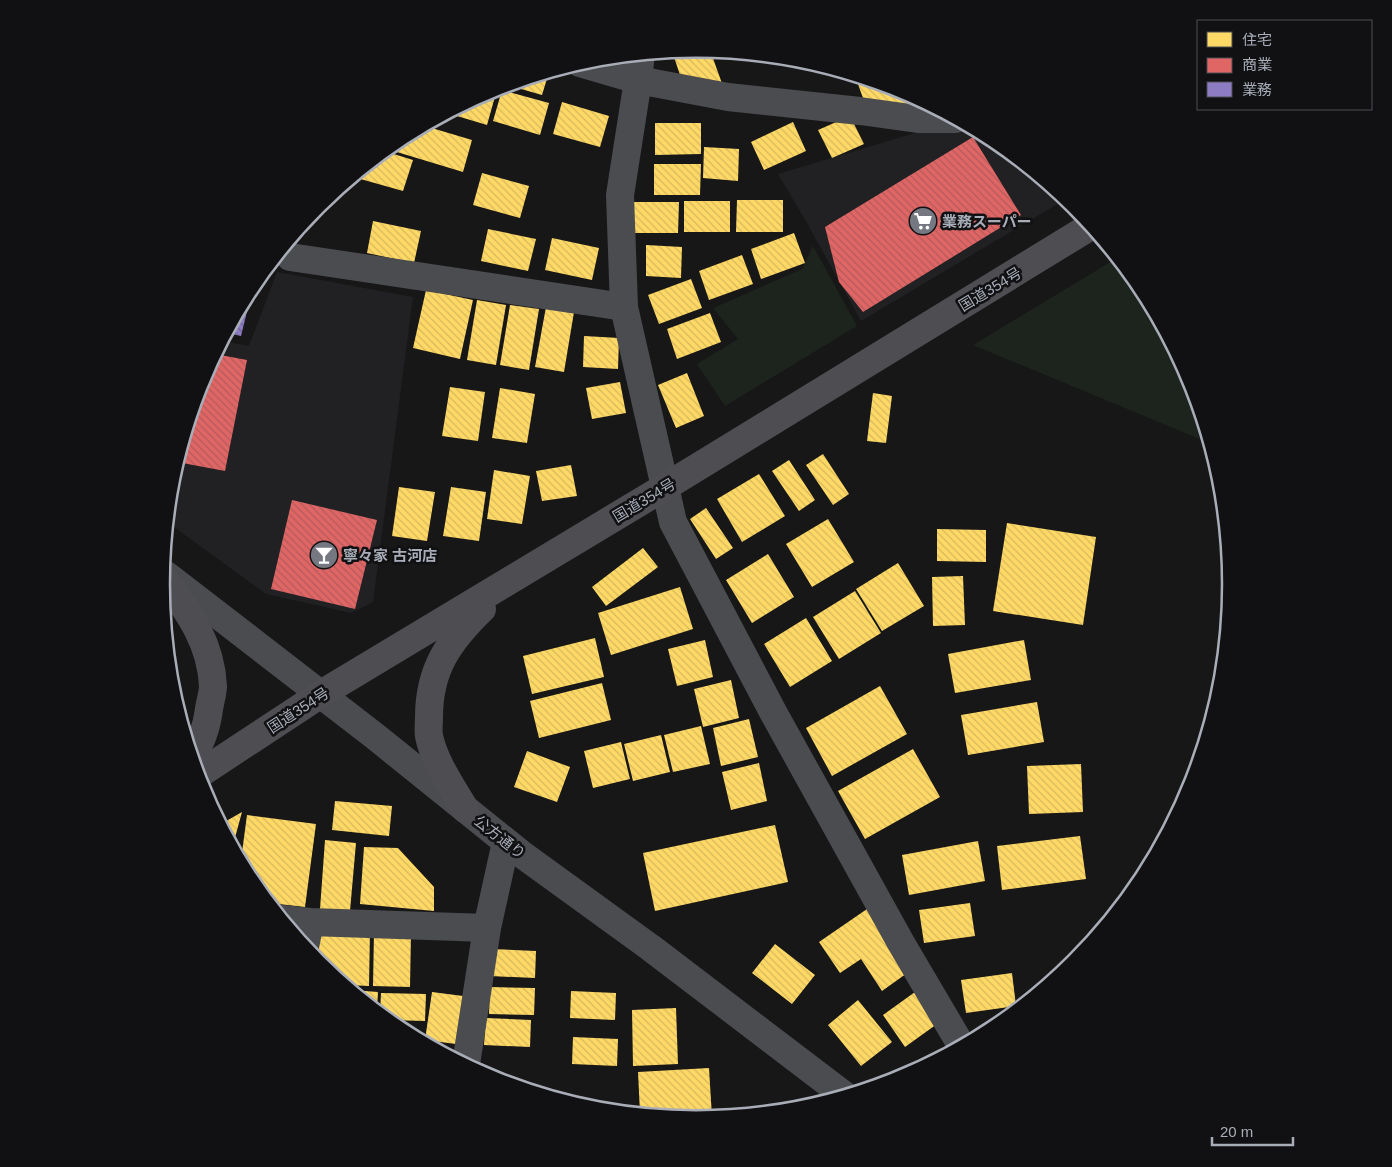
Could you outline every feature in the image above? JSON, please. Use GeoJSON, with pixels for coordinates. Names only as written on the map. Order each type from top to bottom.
{"type":"FeatureCollection","features":[{"type":"Feature","properties":{"kind":"highway","name":"国道354号"},"geometry":{"type":"LineString","coordinates":[[205,771],[321,694],[666,487],[1085,230]]}},
{"type":"Feature","properties":{"kind":"highway"},"geometry":{"type":"LineString","coordinates":[[465,809],[442,771],[429,736],[429,702],[439,663],[461,629],[514,579]]}},
{"type":"Feature","properties":{"kind":"highway"},"geometry":{"type":"LineString","coordinates":[[170,585],[193,619],[208,652],[213,687],[208,719],[197,750]]}},
{"type":"Feature","properties":{"kind":"street"},"geometry":{"type":"LineString","coordinates":[[610,65],[640,67],[728,97],[918,119],[942,119]]}},
{"type":"Feature","properties":{"kind":"street"},"geometry":{"type":"LineString","coordinates":[[640,67],[620,196],[624,307],[673,522],[773,712],[958,1040]]}},
{"type":"Feature","properties":{"kind":"street"},"geometry":{"type":"LineString","coordinates":[[290,257],[624,307]]}},
{"type":"Feature","properties":{"kind":"street","name":"公方通り"},"geometry":{"type":"LineString","coordinates":[[170,579],[321,694],[506,842],[838,1090]]}},
{"type":"Feature","properties":{"kind":"street"},"geometry":{"type":"LineString","coordinates":[[467,1057],[487,928],[506,842]]}},
{"type":"Feature","properties":{"kind":"street"},"geometry":{"type":"LineString","coordinates":[[308,934],[487,928]]}},
{"type":"Feature","properties":{"kind":"shaded area"},"geometry":{"type":"Polygon","coordinates":[[[959,128],[1016,166],[1059,203],[861,321],[778,174],[925,130],[959,128]]]}},
{"type":"Feature","properties":{"kind":"shaded area"},"geometry":{"type":"Polygon","coordinates":[[[813,246],[857,326],[725,406],[697,364],[738,339],[713,308],[802,269],[813,246]]]}},
{"type":"Feature","properties":{"kind":"shaded area"},"geometry":{"type":"Polygon","coordinates":[[[1112,261],[1152,321],[1168,351],[1182,382],[1202,440],[973,345],[1112,261]]]}},
{"type":"Feature","properties":{"kind":"shaded area"},"geometry":{"type":"Polygon","coordinates":[[[277,272],[413,297],[373,602],[351,613],[266,594],[174,527],[180,481],[188,447],[210,382],[229,342],[249,346],[277,272]]]}},
{"type":"Feature","properties":{"kind":"building: 住宅"},"geometry":{"type":"Polygon","coordinates":[[[675,59],[713,59],[724,89],[682,81],[675,59]]]}},
{"type":"Feature","properties":{"kind":"building: 住宅"},"geometry":{"type":"Polygon","coordinates":[[[547,79],[542,95],[519,88],[547,79]]]}},
{"type":"Feature","properties":{"kind":"building: 住宅"},"geometry":{"type":"Polygon","coordinates":[[[857,83],[912,104],[913,108],[863,98],[857,83]]]}},
{"type":"Feature","properties":{"kind":"building: 住宅"},"geometry":{"type":"Polygon","coordinates":[[[510,92],[549,103],[540,135],[493,121],[500,96],[510,92]]]}},
{"type":"Feature","properties":{"kind":"building: 住宅"},"geometry":{"type":"Polygon","coordinates":[[[495,98],[487,125],[456,116],[495,98]]]}},
{"type":"Feature","properties":{"kind":"building: 住宅"},"geometry":{"type":"Polygon","coordinates":[[[562,102],[609,116],[600,147],[553,134],[562,102]]]}},
{"type":"Feature","properties":{"kind":"building: 住宅"},"geometry":{"type":"Polygon","coordinates":[[[850,116],[864,144],[832,158],[818,130],[850,116]]]}},
{"type":"Feature","properties":{"kind":"building: 住宅"},"geometry":{"type":"Polygon","coordinates":[[[793,122],[806,151],[764,170],[751,142],[793,122]]]}},
{"type":"Feature","properties":{"kind":"building: 住宅"},"geometry":{"type":"Polygon","coordinates":[[[655,123],[701,123],[701,154],[655,155],[655,123]]]}},
{"type":"Feature","properties":{"kind":"building: 住宅"},"geometry":{"type":"Polygon","coordinates":[[[433,128],[472,140],[463,172],[396,152],[433,128]]]}},
{"type":"Feature","properties":{"kind":"building: 住宅"},"geometry":{"type":"Polygon","coordinates":[[[704,147],[739,149],[738,181],[703,178],[704,147]]]}},
{"type":"Feature","properties":{"kind":"building: 住宅"},"geometry":{"type":"Polygon","coordinates":[[[393,154],[413,160],[403,191],[360,179],[393,154]]]}},
{"type":"Feature","properties":{"kind":"building: 住宅"},"geometry":{"type":"Polygon","coordinates":[[[654,164],[701,164],[700,195],[654,195],[654,164]]]}},
{"type":"Feature","properties":{"kind":"building: 住宅"},"geometry":{"type":"Polygon","coordinates":[[[482,173],[529,186],[520,218],[473,205],[482,173]]]}},
{"type":"Feature","properties":{"kind":"building: 住宅"},"geometry":{"type":"Polygon","coordinates":[[[737,200],[783,200],[783,232],[736,232],[737,200]]]}},
{"type":"Feature","properties":{"kind":"building: 住宅"},"geometry":{"type":"Polygon","coordinates":[[[684,201],[730,201],[730,232],[684,232],[684,201]]]}},
{"type":"Feature","properties":{"kind":"building: 住宅"},"geometry":{"type":"Polygon","coordinates":[[[633,202],[679,202],[678,233],[632,233],[633,202]]]}},
{"type":"Feature","properties":{"kind":"building: 住宅"},"geometry":{"type":"Polygon","coordinates":[[[373,221],[421,231],[414,263],[367,253],[373,221]]]}},
{"type":"Feature","properties":{"kind":"building: 住宅"},"geometry":{"type":"Polygon","coordinates":[[[488,229],[536,239],[528,271],[481,261],[488,229]]]}},
{"type":"Feature","properties":{"kind":"building: 住宅"},"geometry":{"type":"Polygon","coordinates":[[[794,233],[805,263],[761,279],[751,249],[794,233]]]}},
{"type":"Feature","properties":{"kind":"building: 住宅"},"geometry":{"type":"Polygon","coordinates":[[[552,238],[599,248],[592,280],[545,270],[552,238]]]}},
{"type":"Feature","properties":{"kind":"building: 住宅"},"geometry":{"type":"Polygon","coordinates":[[[646,245],[682,247],[681,278],[646,276],[646,245]]]}},
{"type":"Feature","properties":{"kind":"building: 住宅"},"geometry":{"type":"Polygon","coordinates":[[[742,255],[753,284],[709,300],[699,271],[742,255]]]}},
{"type":"Feature","properties":{"kind":"building: 住宅"},"geometry":{"type":"Polygon","coordinates":[[[691,279],[702,308],[659,324],[648,295],[691,279]]]}},
{"type":"Feature","properties":{"kind":"building: 住宅"},"geometry":{"type":"Polygon","coordinates":[[[426,290],[473,300],[460,359],[413,348],[426,290]]]}},
{"type":"Feature","properties":{"kind":"building: 住宅"},"geometry":{"type":"Polygon","coordinates":[[[477,300],[506,305],[496,365],[467,360],[477,300]]]}},
{"type":"Feature","properties":{"kind":"building: 住宅"},"geometry":{"type":"Polygon","coordinates":[[[510,305],[539,309],[529,370],[500,365],[510,305]]]}},
{"type":"Feature","properties":{"kind":"building: 住宅"},"geometry":{"type":"Polygon","coordinates":[[[546,307],[574,312],[564,372],[535,367],[546,307]]]}},
{"type":"Feature","properties":{"kind":"building: 住宅"},"geometry":{"type":"Polygon","coordinates":[[[710,313],[721,342],[677,359],[667,329],[710,313]]]}},
{"type":"Feature","properties":{"kind":"building: 住宅"},"geometry":{"type":"Polygon","coordinates":[[[584,336],[619,338],[618,369],[583,367],[584,336]]]}},
{"type":"Feature","properties":{"kind":"building: 住宅"},"geometry":{"type":"Polygon","coordinates":[[[687,373],[704,416],[676,428],[658,385],[687,373]]]}},
{"type":"Feature","properties":{"kind":"building: 住宅"},"geometry":{"type":"Polygon","coordinates":[[[620,382],[626,413],[592,419],[586,388],[620,382]]]}},
{"type":"Feature","properties":{"kind":"building: 住宅"},"geometry":{"type":"Polygon","coordinates":[[[450,387],[485,392],[478,441],[442,436],[450,387]]]}},
{"type":"Feature","properties":{"kind":"building: 住宅"},"geometry":{"type":"Polygon","coordinates":[[[500,388],[535,394],[527,443],[492,438],[500,388]]]}},
{"type":"Feature","properties":{"kind":"building: 住宅"},"geometry":{"type":"Polygon","coordinates":[[[873,393],[892,396],[886,443],[867,441],[873,393]]]}},
{"type":"Feature","properties":{"kind":"building: 住宅"},"geometry":{"type":"Polygon","coordinates":[[[823,454],[849,494],[833,505],[806,465],[823,454]]]}},
{"type":"Feature","properties":{"kind":"building: 住宅"},"geometry":{"type":"Polygon","coordinates":[[[789,460],[815,500],[799,511],[772,471],[789,460]]]}},
{"type":"Feature","properties":{"kind":"building: 住宅"},"geometry":{"type":"Polygon","coordinates":[[[571,465],[577,496],[542,501],[536,471],[571,465]]]}},
{"type":"Feature","properties":{"kind":"building: 住宅"},"geometry":{"type":"Polygon","coordinates":[[[494,470],[530,476],[522,524],[487,519],[494,470]]]}},
{"type":"Feature","properties":{"kind":"building: 住宅"},"geometry":{"type":"Polygon","coordinates":[[[759,474],[785,516],[742,542],[717,499],[759,474]]]}},
{"type":"Feature","properties":{"kind":"building: 住宅"},"geometry":{"type":"Polygon","coordinates":[[[399,487],[435,492],[427,541],[392,536],[399,487]]]}},
{"type":"Feature","properties":{"kind":"building: 住宅"},"geometry":{"type":"Polygon","coordinates":[[[451,487],[486,492],[479,541],[443,536],[451,487]]]}},
{"type":"Feature","properties":{"kind":"building: 住宅"},"geometry":{"type":"Polygon","coordinates":[[[706,508],[733,548],[716,559],[690,519],[706,508]]]}},
{"type":"Feature","properties":{"kind":"building: 住宅"},"geometry":{"type":"Polygon","coordinates":[[[828,519],[854,562],[812,587],[786,544],[828,519]]]}},
{"type":"Feature","properties":{"kind":"building: 住宅"},"geometry":{"type":"Polygon","coordinates":[[[1007,523],[1096,537],[1083,625],[993,611],[1007,523]]]}},
{"type":"Feature","properties":{"kind":"building: 住宅"},"geometry":{"type":"Polygon","coordinates":[[[937,529],[986,530],[986,562],[937,561],[937,529]]]}},
{"type":"Feature","properties":{"kind":"building: 住宅"},"geometry":{"type":"Polygon","coordinates":[[[643,548],[658,567],[606,606],[592,587],[643,548]]]}},
{"type":"Feature","properties":{"kind":"building: 住宅"},"geometry":{"type":"Polygon","coordinates":[[[768,554],[794,597],[752,623],[726,580],[768,554]]]}},
{"type":"Feature","properties":{"kind":"building: 住宅"},"geometry":{"type":"Polygon","coordinates":[[[898,563],[924,606],[882,631],[856,589],[898,563]]]}},
{"type":"Feature","properties":{"kind":"building: 住宅"},"geometry":{"type":"Polygon","coordinates":[[[963,576],[965,625],[933,626],[932,577],[963,576]]]}},
{"type":"Feature","properties":{"kind":"building: 住宅"},"geometry":{"type":"Polygon","coordinates":[[[680,587],[693,629],[611,655],[598,613],[680,587]]]}},
{"type":"Feature","properties":{"kind":"building: 住宅"},"geometry":{"type":"Polygon","coordinates":[[[855,591],[881,633],[839,659],[813,617],[855,591]]]}},
{"type":"Feature","properties":{"kind":"building: 住宅"},"geometry":{"type":"Polygon","coordinates":[[[806,618],[832,661],[790,687],[764,644],[806,618]]]}},
{"type":"Feature","properties":{"kind":"building: 住宅"},"geometry":{"type":"Polygon","coordinates":[[[595,638],[604,677],[532,694],[523,656],[595,638]]]}},
{"type":"Feature","properties":{"kind":"building: 住宅"},"geometry":{"type":"Polygon","coordinates":[[[705,640],[713,677],[677,686],[668,649],[705,640]]]}},
{"type":"Feature","properties":{"kind":"building: 住宅"},"geometry":{"type":"Polygon","coordinates":[[[1024,640],[1031,680],[955,693],[948,654],[1024,640]]]}},
{"type":"Feature","properties":{"kind":"building: 住宅"},"geometry":{"type":"Polygon","coordinates":[[[731,680],[739,718],[703,727],[694,689],[731,680]]]}},
{"type":"Feature","properties":{"kind":"building: 住宅"},"geometry":{"type":"Polygon","coordinates":[[[602,683],[611,720],[539,738],[530,701],[602,683]]]}},
{"type":"Feature","properties":{"kind":"building: 住宅"},"geometry":{"type":"Polygon","coordinates":[[[880,686],[907,734],[832,776],[806,728],[880,686]]]}},
{"type":"Feature","properties":{"kind":"building: 住宅"},"geometry":{"type":"Polygon","coordinates":[[[1037,702],[1044,742],[968,755],[961,715],[1037,702]]]}},
{"type":"Feature","properties":{"kind":"building: 住宅"},"geometry":{"type":"Polygon","coordinates":[[[749,719],[758,757],[721,766],[713,728],[749,719]]]}},
{"type":"Feature","properties":{"kind":"building: 住宅"},"geometry":{"type":"Polygon","coordinates":[[[701,726],[710,764],[673,772],[664,735],[701,726]]]}},
{"type":"Feature","properties":{"kind":"building: 住宅"},"geometry":{"type":"Polygon","coordinates":[[[661,735],[670,772],[633,781],[624,744],[661,735]]]}},
{"type":"Feature","properties":{"kind":"building: 住宅"},"geometry":{"type":"Polygon","coordinates":[[[621,742],[630,779],[593,788],[584,751],[621,742]]]}},
{"type":"Feature","properties":{"kind":"building: 住宅"},"geometry":{"type":"Polygon","coordinates":[[[913,749],[940,797],[865,839],[838,791],[913,749]]]}},
{"type":"Feature","properties":{"kind":"building: 住宅"},"geometry":{"type":"Polygon","coordinates":[[[527,751],[570,767],[557,802],[514,787],[527,751]]]}},
{"type":"Feature","properties":{"kind":"building: 住宅"},"geometry":{"type":"Polygon","coordinates":[[[759,763],[767,801],[731,810],[722,772],[759,763]]]}},
{"type":"Feature","properties":{"kind":"building: 住宅"},"geometry":{"type":"Polygon","coordinates":[[[1081,764],[1083,812],[1029,814],[1027,766],[1081,764]]]}},
{"type":"Feature","properties":{"kind":"building: 住宅"},"geometry":{"type":"Polygon","coordinates":[[[335,801],[392,806],[389,836],[332,830],[335,801]]]}},
{"type":"Feature","properties":{"kind":"building: 住宅"},"geometry":{"type":"Polygon","coordinates":[[[242,812],[235,837],[227,821],[242,812]]]}},
{"type":"Feature","properties":{"kind":"building: 住宅"},"geometry":{"type":"Polygon","coordinates":[[[247,815],[316,824],[305,907],[279,904],[242,850],[247,815]]]}},
{"type":"Feature","properties":{"kind":"building: 住宅"},"geometry":{"type":"Polygon","coordinates":[[[775,825],[788,882],[655,911],[643,853],[775,825]]]}},
{"type":"Feature","properties":{"kind":"building: 住宅"},"geometry":{"type":"Polygon","coordinates":[[[1080,836],[1086,879],[1002,890],[997,846],[1080,836]]]}},
{"type":"Feature","properties":{"kind":"building: 住宅"},"geometry":{"type":"Polygon","coordinates":[[[325,840],[356,843],[350,911],[320,909],[325,840]]]}},
{"type":"Feature","properties":{"kind":"building: 住宅"},"geometry":{"type":"Polygon","coordinates":[[[978,841],[985,881],[909,895],[902,855],[978,841]]]}},
{"type":"Feature","properties":{"kind":"building: 住宅"},"geometry":{"type":"Polygon","coordinates":[[[364,847],[398,848],[434,887],[434,911],[360,904],[364,847]]]}},
{"type":"Feature","properties":{"kind":"building: 住宅"},"geometry":{"type":"Polygon","coordinates":[[[970,903],[975,936],[924,943],[919,910],[970,903]]]}},
{"type":"Feature","properties":{"kind":"building: 住宅"},"geometry":{"type":"Polygon","coordinates":[[[867,909],[910,971],[882,991],[861,959],[840,973],[819,942],[867,909]]]}},
{"type":"Feature","properties":{"kind":"building: 住宅"},"geometry":{"type":"Polygon","coordinates":[[[318,931],[370,932],[369,986],[357,985],[318,948],[318,931]]]}},
{"type":"Feature","properties":{"kind":"building: 住宅"},"geometry":{"type":"Polygon","coordinates":[[[374,931],[411,933],[410,987],[373,986],[374,931]]]}},
{"type":"Feature","properties":{"kind":"building: 住宅"},"geometry":{"type":"Polygon","coordinates":[[[775,944],[815,975],[792,1004],[752,973],[775,944]]]}},
{"type":"Feature","properties":{"kind":"building: 住宅"},"geometry":{"type":"Polygon","coordinates":[[[491,949],[536,951],[535,978],[490,976],[491,949]]]}},
{"type":"Feature","properties":{"kind":"building: 住宅"},"geometry":{"type":"Polygon","coordinates":[[[1012,973],[1015,1001],[1007,1007],[966,1013],[961,980],[1012,973]]]}},
{"type":"Feature","properties":{"kind":"building: 住宅"},"geometry":{"type":"Polygon","coordinates":[[[490,987],[535,988],[534,1015],[489,1014],[490,987]]]}},
{"type":"Feature","properties":{"kind":"building: 住宅"},"geometry":{"type":"Polygon","coordinates":[[[364,991],[378,992],[377,1002],[364,991]]]}},
{"type":"Feature","properties":{"kind":"building: 住宅"},"geometry":{"type":"Polygon","coordinates":[[[571,991],[616,993],[615,1020],[570,1018],[571,991]]]}},
{"type":"Feature","properties":{"kind":"building: 住宅"},"geometry":{"type":"Polygon","coordinates":[[[432,992],[463,996],[456,1044],[438,1042],[426,1035],[432,992]]]}},
{"type":"Feature","properties":{"kind":"building: 住宅"},"geometry":{"type":"Polygon","coordinates":[[[915,992],[937,1024],[905,1047],[883,1015],[915,992]]]}},
{"type":"Feature","properties":{"kind":"building: 住宅"},"geometry":{"type":"Polygon","coordinates":[[[381,993],[426,994],[425,1021],[403,1020],[380,1004],[381,993]]]}},
{"type":"Feature","properties":{"kind":"building: 住宅"},"geometry":{"type":"Polygon","coordinates":[[[858,1000],[892,1042],[861,1066],[828,1025],[858,1000]]]}},
{"type":"Feature","properties":{"kind":"building: 住宅"},"geometry":{"type":"Polygon","coordinates":[[[676,1008],[678,1064],[633,1066],[632,1010],[676,1008]]]}},
{"type":"Feature","properties":{"kind":"building: 住宅"},"geometry":{"type":"Polygon","coordinates":[[[486,1018],[531,1020],[530,1047],[484,1045],[486,1018]]]}},
{"type":"Feature","properties":{"kind":"building: 住宅"},"geometry":{"type":"Polygon","coordinates":[[[573,1037],[618,1039],[617,1066],[572,1064],[573,1037]]]}},
{"type":"Feature","properties":{"kind":"building: 住宅"},"geometry":{"type":"Polygon","coordinates":[[[709,1068],[712,1109],[696,1110],[640,1106],[638,1072],[709,1068]]]}},
{"type":"Feature","properties":{"kind":"building: 商業","name":"業務スーパー"},"geometry":{"type":"Polygon","coordinates":[[[973,137],[1021,215],[863,312],[839,282],[825,227],[973,137]]]}},
{"type":"Feature","properties":{"kind":"building: 商業"},"geometry":{"type":"Polygon","coordinates":[[[222,355],[247,360],[225,471],[184,463],[198,414],[222,355]]]}},
{"type":"Feature","properties":{"kind":"building: 商業","name":"寧々家 古河店"},"geometry":{"type":"Polygon","coordinates":[[[292,500],[377,520],[355,609],[271,589],[292,500]]]}},
{"type":"Feature","properties":{"kind":"building: 業務"},"geometry":{"type":"Polygon","coordinates":[[[248,308],[241,336],[233,334],[248,308]]]}},
{"type":"Feature","properties":{"kind":"place","name":"業務スーパー"},"geometry":{"type":"Point","coordinates":[923,221]}},
{"type":"Feature","properties":{"kind":"place","name":"寧々家 古河店"},"geometry":{"type":"Point","coordinates":[324,555]}}]}
